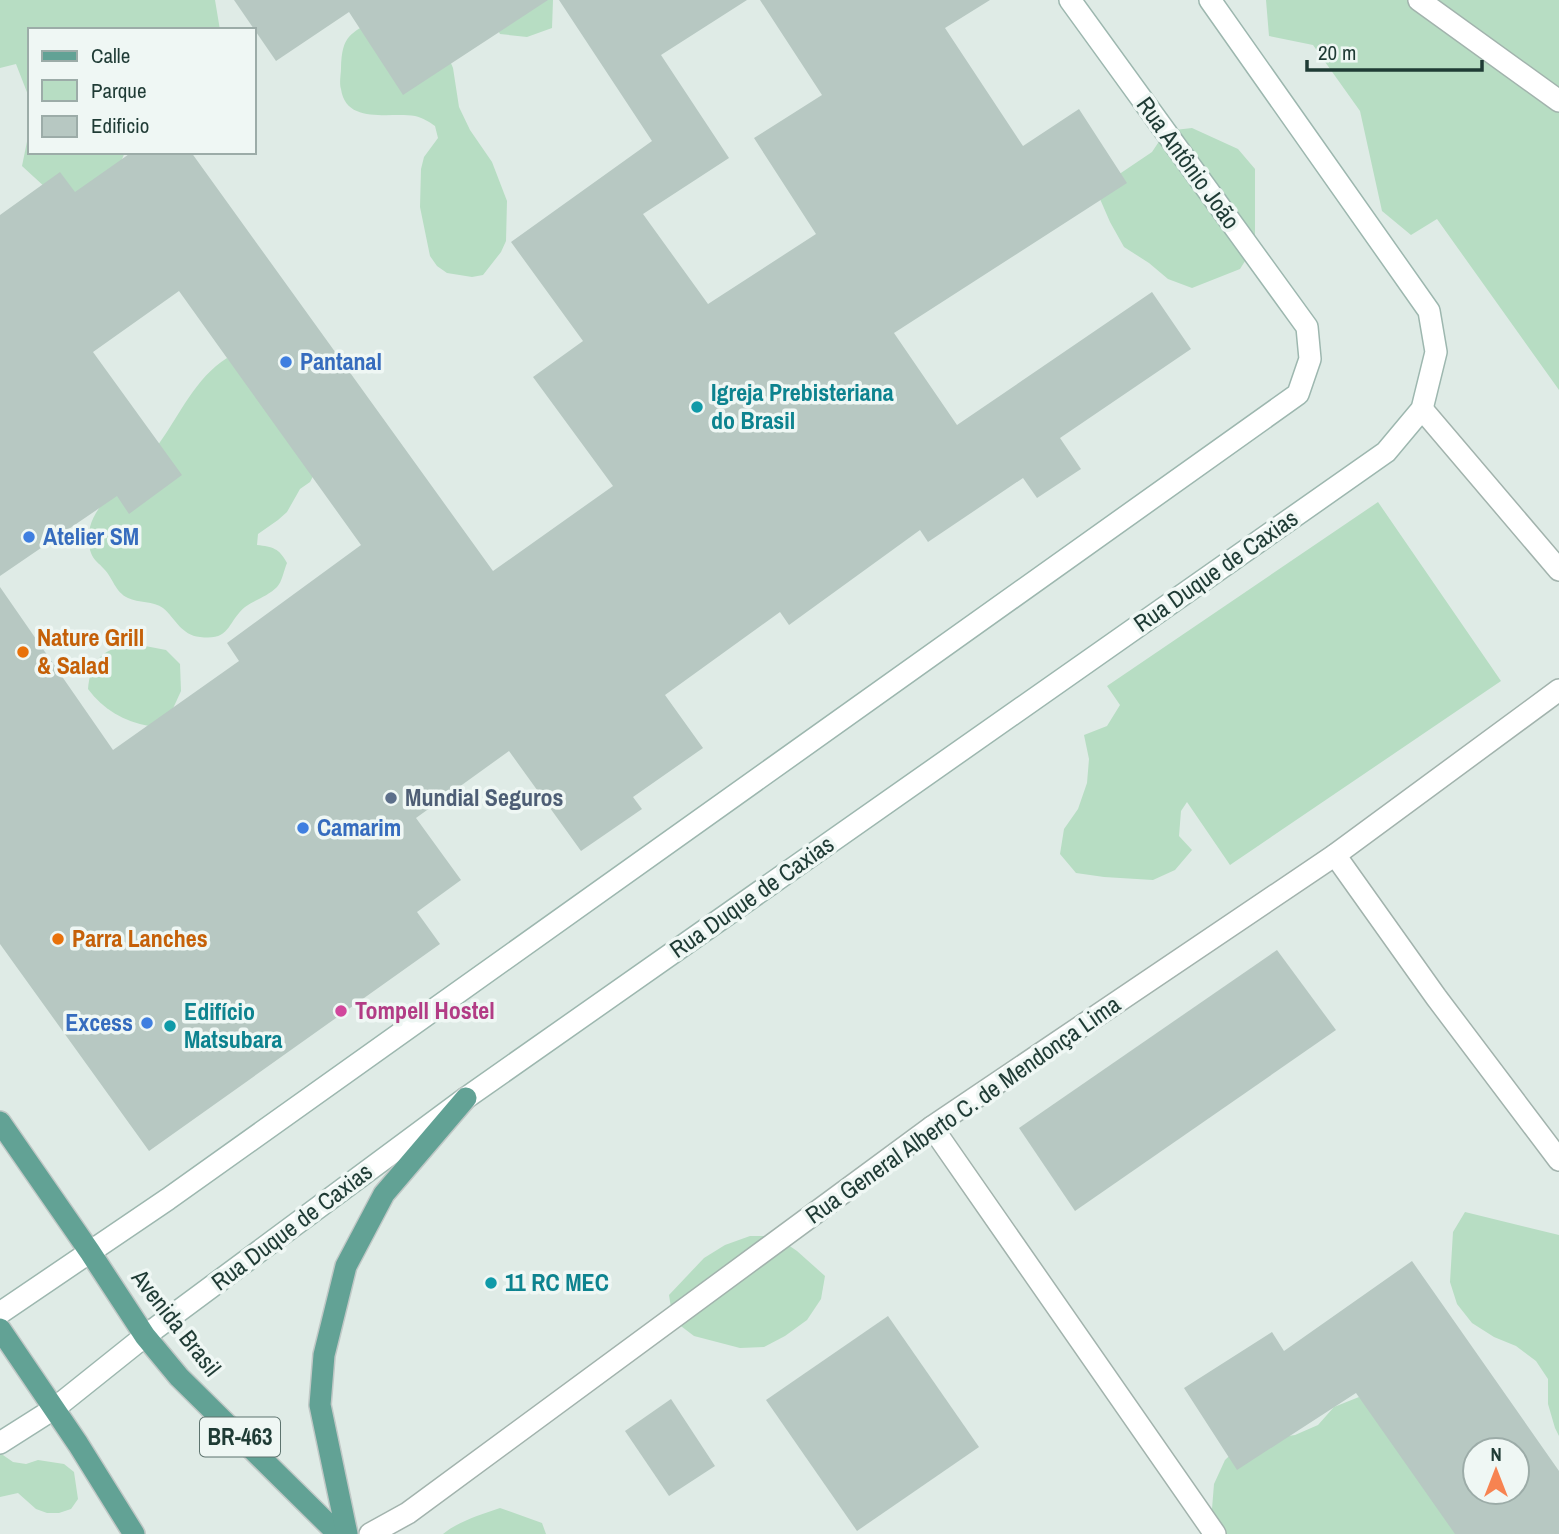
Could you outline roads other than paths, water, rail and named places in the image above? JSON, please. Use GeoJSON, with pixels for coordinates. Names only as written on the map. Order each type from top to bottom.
{"type":"FeatureCollection","features":[{"type":"Feature","properties":{"kind":"main road","name":"Rua Duque de Caxias"},"geometry":{"type":"LineString","coordinates":[[0,1443],[55,1408],[145,1336],[466,1098],[1386,452],[1422,409],[1436,352],[1429,311],[1210,0]]}},
{"type":"Feature","properties":{"kind":"main road"},"geometry":{"type":"LineString","coordinates":[[1419,0],[1559,101]]}},
{"type":"Feature","properties":{"kind":"main road","name":"Rua Antônio João"},"geometry":{"type":"LineString","coordinates":[[90,1252],[1298,394],[1310,359],[1307,327],[1077,3]]}},
{"type":"Feature","properties":{"kind":"main road"},"geometry":{"type":"LineString","coordinates":[[1422,409],[1559,570]]}},
{"type":"Feature","properties":{"kind":"main road","name":"Rua General Alberto C. de Mendonça Lima"},"geometry":{"type":"LineString","coordinates":[[370,1534],[408,1513],[932,1127],[1335,855],[1559,690]]}},
{"type":"Feature","properties":{"kind":"main road"},"geometry":{"type":"LineString","coordinates":[[1335,855],[1436,997],[1559,1160]]}},
{"type":"Feature","properties":{"kind":"main road"},"geometry":{"type":"LineString","coordinates":[[347,1534],[320,1405],[324,1355],[346,1266],[384,1194],[466,1098]]}},
{"type":"Feature","properties":{"kind":"main road","name":"Avenida Brasil"},"geometry":{"type":"LineString","coordinates":[[0,1122],[145,1336],[179,1377],[338,1534]]}},
{"type":"Feature","properties":{"kind":"main road"},"geometry":{"type":"LineString","coordinates":[[932,1127],[1215,1534]]}},
{"type":"Feature","properties":{"kind":"main road"},"geometry":{"type":"LineString","coordinates":[[0,1313],[90,1252]]}},
{"type":"Feature","properties":{"kind":"main road"},"geometry":{"type":"LineString","coordinates":[[0,1329],[55,1408],[134,1534]]}},
{"type":"Feature","properties":{"kind":"place","name":"Pantanal"},"geometry":{"type":"Point","coordinates":[286,362]}},
{"type":"Feature","properties":{"kind":"place","name":"Igreja Prebisteriana do Brasil"},"geometry":{"type":"Point","coordinates":[697,407]}},
{"type":"Feature","properties":{"kind":"place","name":"Atelier SM"},"geometry":{"type":"Point","coordinates":[29,537]}},
{"type":"Feature","properties":{"kind":"place","name":"Nature Grill & Salad"},"geometry":{"type":"Point","coordinates":[23,652]}},
{"type":"Feature","properties":{"kind":"place","name":"Mundial Seguros"},"geometry":{"type":"Point","coordinates":[391,798]}},
{"type":"Feature","properties":{"kind":"place","name":"Camarim"},"geometry":{"type":"Point","coordinates":[303,828]}},
{"type":"Feature","properties":{"kind":"place","name":"Parra Lanches"},"geometry":{"type":"Point","coordinates":[58,939]}},
{"type":"Feature","properties":{"kind":"place","name":"Tompell Hostel"},"geometry":{"type":"Point","coordinates":[341,1011]}},
{"type":"Feature","properties":{"kind":"place","name":"Excess"},"geometry":{"type":"Point","coordinates":[147,1023]}},
{"type":"Feature","properties":{"kind":"place","name":"Edifício Matsubara"},"geometry":{"type":"Point","coordinates":[170,1026]}},
{"type":"Feature","properties":{"kind":"place","name":"11 RC MEC"},"geometry":{"type":"Point","coordinates":[491,1283]}}]}
